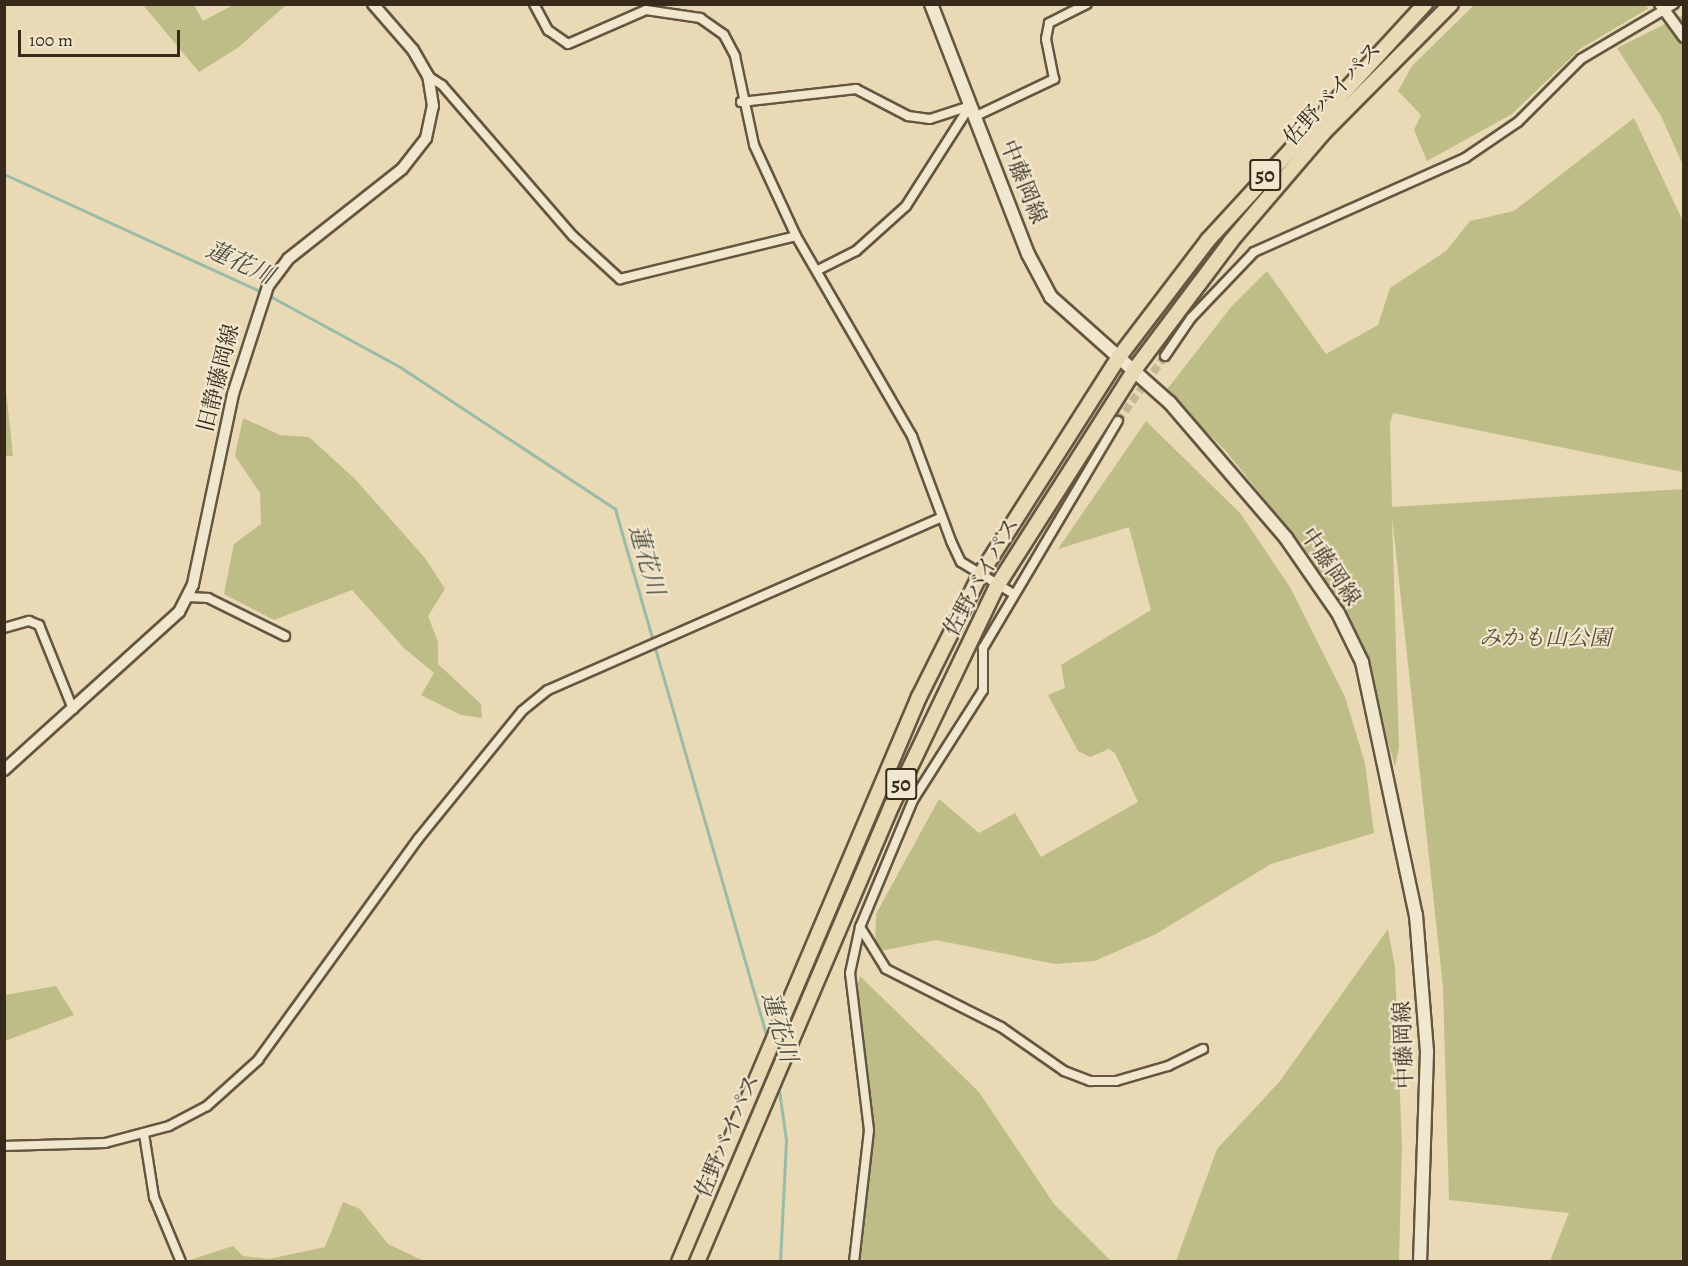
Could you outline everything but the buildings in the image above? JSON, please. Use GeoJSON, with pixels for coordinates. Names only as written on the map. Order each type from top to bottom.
{"type":"FeatureCollection","features":[{"type":"Feature","properties":{"kind":"highway","name":"佐野バイパス"},"geometry":{"type":"LineString","coordinates":[[679,1262],[919,697],[980,575],[1119,357],[1208,240],[1425,4]]}},
{"type":"Feature","properties":{"kind":"highway","name":"佐野バイパス"},"geometry":{"type":"LineString","coordinates":[[697,1262],[892,805],[997,586],[1135,369],[1231,241],[1324,132],[1451,4]]}},
{"type":"Feature","properties":{"kind":"main road","name":"中藤岡線"},"geometry":{"type":"LineString","coordinates":[[931,4],[972,112],[1051,297],[1135,369],[1312,570],[1362,662],[1402,838],[1421,962],[1427,1081],[1420,1262]]}},
{"type":"Feature","properties":{"kind":"street","name":"旧静藤岡線"},"geometry":{"type":"LineString","coordinates":[[189,597],[233,394],[258,308],[288,259],[413,157],[430,127],[433,106],[428,76],[413,50],[373,4]]}},
{"type":"Feature","properties":{"kind":"street"},"geometry":{"type":"LineString","coordinates":[[534,4],[549,30],[568,44],[646,10],[700,18],[724,35],[735,56],[741,102],[796,236],[818,270],[912,436],[961,562],[997,586],[1012,593]]}},
{"type":"Feature","properties":{"kind":"street"},"geometry":{"type":"LineString","coordinates":[[741,102],[856,89],[908,116],[930,119],[972,112],[1054,80],[1046,39],[1049,23],[1087,4]]}},
{"type":"Feature","properties":{"kind":"street"},"geometry":{"type":"LineString","coordinates":[[1165,356],[1191,318],[1254,252],[1465,158],[1518,122],[1581,59],[1662,8],[1674,4]]}},
{"type":"Feature","properties":{"kind":"street"},"geometry":{"type":"LineString","coordinates":[[1662,8],[1683,37]]}},
{"type":"Feature","properties":{"kind":"street"},"geometry":{"type":"LineString","coordinates":[[428,76],[442,85],[573,236],[620,279],[796,236]]}},
{"type":"Feature","properties":{"kind":"street"},"geometry":{"type":"LineString","coordinates":[[818,270],[856,251],[906,207],[972,112]]}},
{"type":"Feature","properties":{"kind":"street"},"geometry":{"type":"LineString","coordinates":[[854,1262],[869,1130],[850,973],[860,927],[914,800],[983,690],[983,648],[1012,593],[1118,421]]}},
{"type":"Feature","properties":{"kind":"street"},"geometry":{"type":"LineString","coordinates":[[4,1146],[77,1147],[144,1134],[207,1106],[258,1060],[418,839],[522,711],[574,675],[942,517]]}},
{"type":"Feature","properties":{"kind":"street"},"geometry":{"type":"LineString","coordinates":[[4,770],[73,709],[189,597],[208,598],[285,636]]}},
{"type":"Feature","properties":{"kind":"street"},"geometry":{"type":"LineString","coordinates":[[4,628],[29,621],[39,626],[73,709]]}},
{"type":"Feature","properties":{"kind":"street"},"geometry":{"type":"LineString","coordinates":[[860,927],[886,969],[1001,1027],[1064,1071],[1090,1081],[1116,1081],[1168,1066],[1203,1049]]}},
{"type":"Feature","properties":{"kind":"street"},"geometry":{"type":"LineString","coordinates":[[144,1134],[154,1197],[181,1262]]}},
{"type":"Feature","properties":{"kind":"green space"},"geometry":{"type":"Polygon","coordinates":[[[143,5],[194,5],[203,21],[233,5],[286,5],[239,47],[199,72],[143,5]]]}},
{"type":"Feature","properties":{"kind":"green space"},"geometry":{"type":"Polygon","coordinates":[[[1474,5],[1643,5],[1649,8],[1580,49],[1512,114],[1427,161],[1414,130],[1421,115],[1398,91],[1412,66],[1474,5]]]}},
{"type":"Feature","properties":{"kind":"green space"},"geometry":{"type":"Polygon","coordinates":[[[1683,15],[1683,165],[1661,116],[1617,48],[1683,15]]]}},
{"type":"Feature","properties":{"kind":"green space","name":"みかも山公園"},"geometry":{"type":"Polygon","coordinates":[[[1634,118],[1683,221],[1683,472],[1393,413],[1390,423],[1392,507],[1683,489],[1683,1261],[1550,1261],[1569,1213],[1449,1200],[1443,987],[1392,516],[1399,748],[1395,767],[1364,656],[1307,552],[1225,450],[1165,392],[1231,307],[1267,271],[1326,354],[1378,325],[1390,288],[1446,251],[1470,221],[1514,211],[1634,118]]]}},
{"type":"Feature","properties":{"kind":"green space"},"geometry":{"type":"Polygon","coordinates":[[[4,370],[13,456],[4,456],[4,370]]]}},
{"type":"Feature","properties":{"kind":"green space"},"geometry":{"type":"Polygon","coordinates":[[[243,418],[280,435],[309,437],[355,479],[425,558],[445,589],[428,616],[438,642],[438,664],[481,704],[482,718],[461,715],[421,695],[434,673],[404,648],[352,590],[274,620],[224,594],[234,544],[261,524],[260,493],[235,456],[243,418]]]}},
{"type":"Feature","properties":{"kind":"green space"},"geometry":{"type":"Polygon","coordinates":[[[1146,421],[1240,513],[1290,587],[1345,697],[1365,763],[1374,833],[1271,864],[1156,934],[1095,961],[1055,964],[936,940],[875,952],[876,914],[939,799],[979,833],[1015,813],[1041,857],[1138,802],[1115,753],[1109,749],[1090,757],[1078,751],[1048,695],[1065,688],[1061,665],[1151,610],[1129,527],[1058,549],[1146,421]]]}},
{"type":"Feature","properties":{"kind":"green space"},"geometry":{"type":"Polygon","coordinates":[[[1388,929],[1395,967],[1402,1146],[1399,1261],[1176,1261],[1217,1149],[1280,1081],[1388,929]]]}},
{"type":"Feature","properties":{"kind":"green space"},"geometry":{"type":"Polygon","coordinates":[[[860,976],[979,1092],[1054,1204],[1111,1261],[849,1262],[863,1142],[855,993],[860,976]]]}},
{"type":"Feature","properties":{"kind":"green space"},"geometry":{"type":"Polygon","coordinates":[[[56,986],[74,1015],[5,1041],[5,995],[56,986]]]}},
{"type":"Feature","properties":{"kind":"green space"},"geometry":{"type":"Polygon","coordinates":[[[343,1202],[360,1209],[388,1244],[424,1261],[184,1262],[233,1246],[243,1256],[269,1259],[325,1247],[343,1202]]]}},
{"type":"Feature","properties":{"kind":"waterway","name":"蓮花川"},"geometry":{"type":"LineString","coordinates":[[4,174],[262,292]]}},
{"type":"Feature","properties":{"kind":"waterway","name":"蓮花川"},"geometry":{"type":"LineString","coordinates":[[268,295],[400,367],[615,509],[768,1041]]}},
{"type":"Feature","properties":{"kind":"waterway","name":"蓮花川"},"geometry":{"type":"LineString","coordinates":[[778,1083],[786,1140],[780,1262]]}},
{"type":"Feature","properties":{"kind":"tunnel"},"geometry":{"type":"LineString","coordinates":[[1118,421],[1165,356]]}}]}
